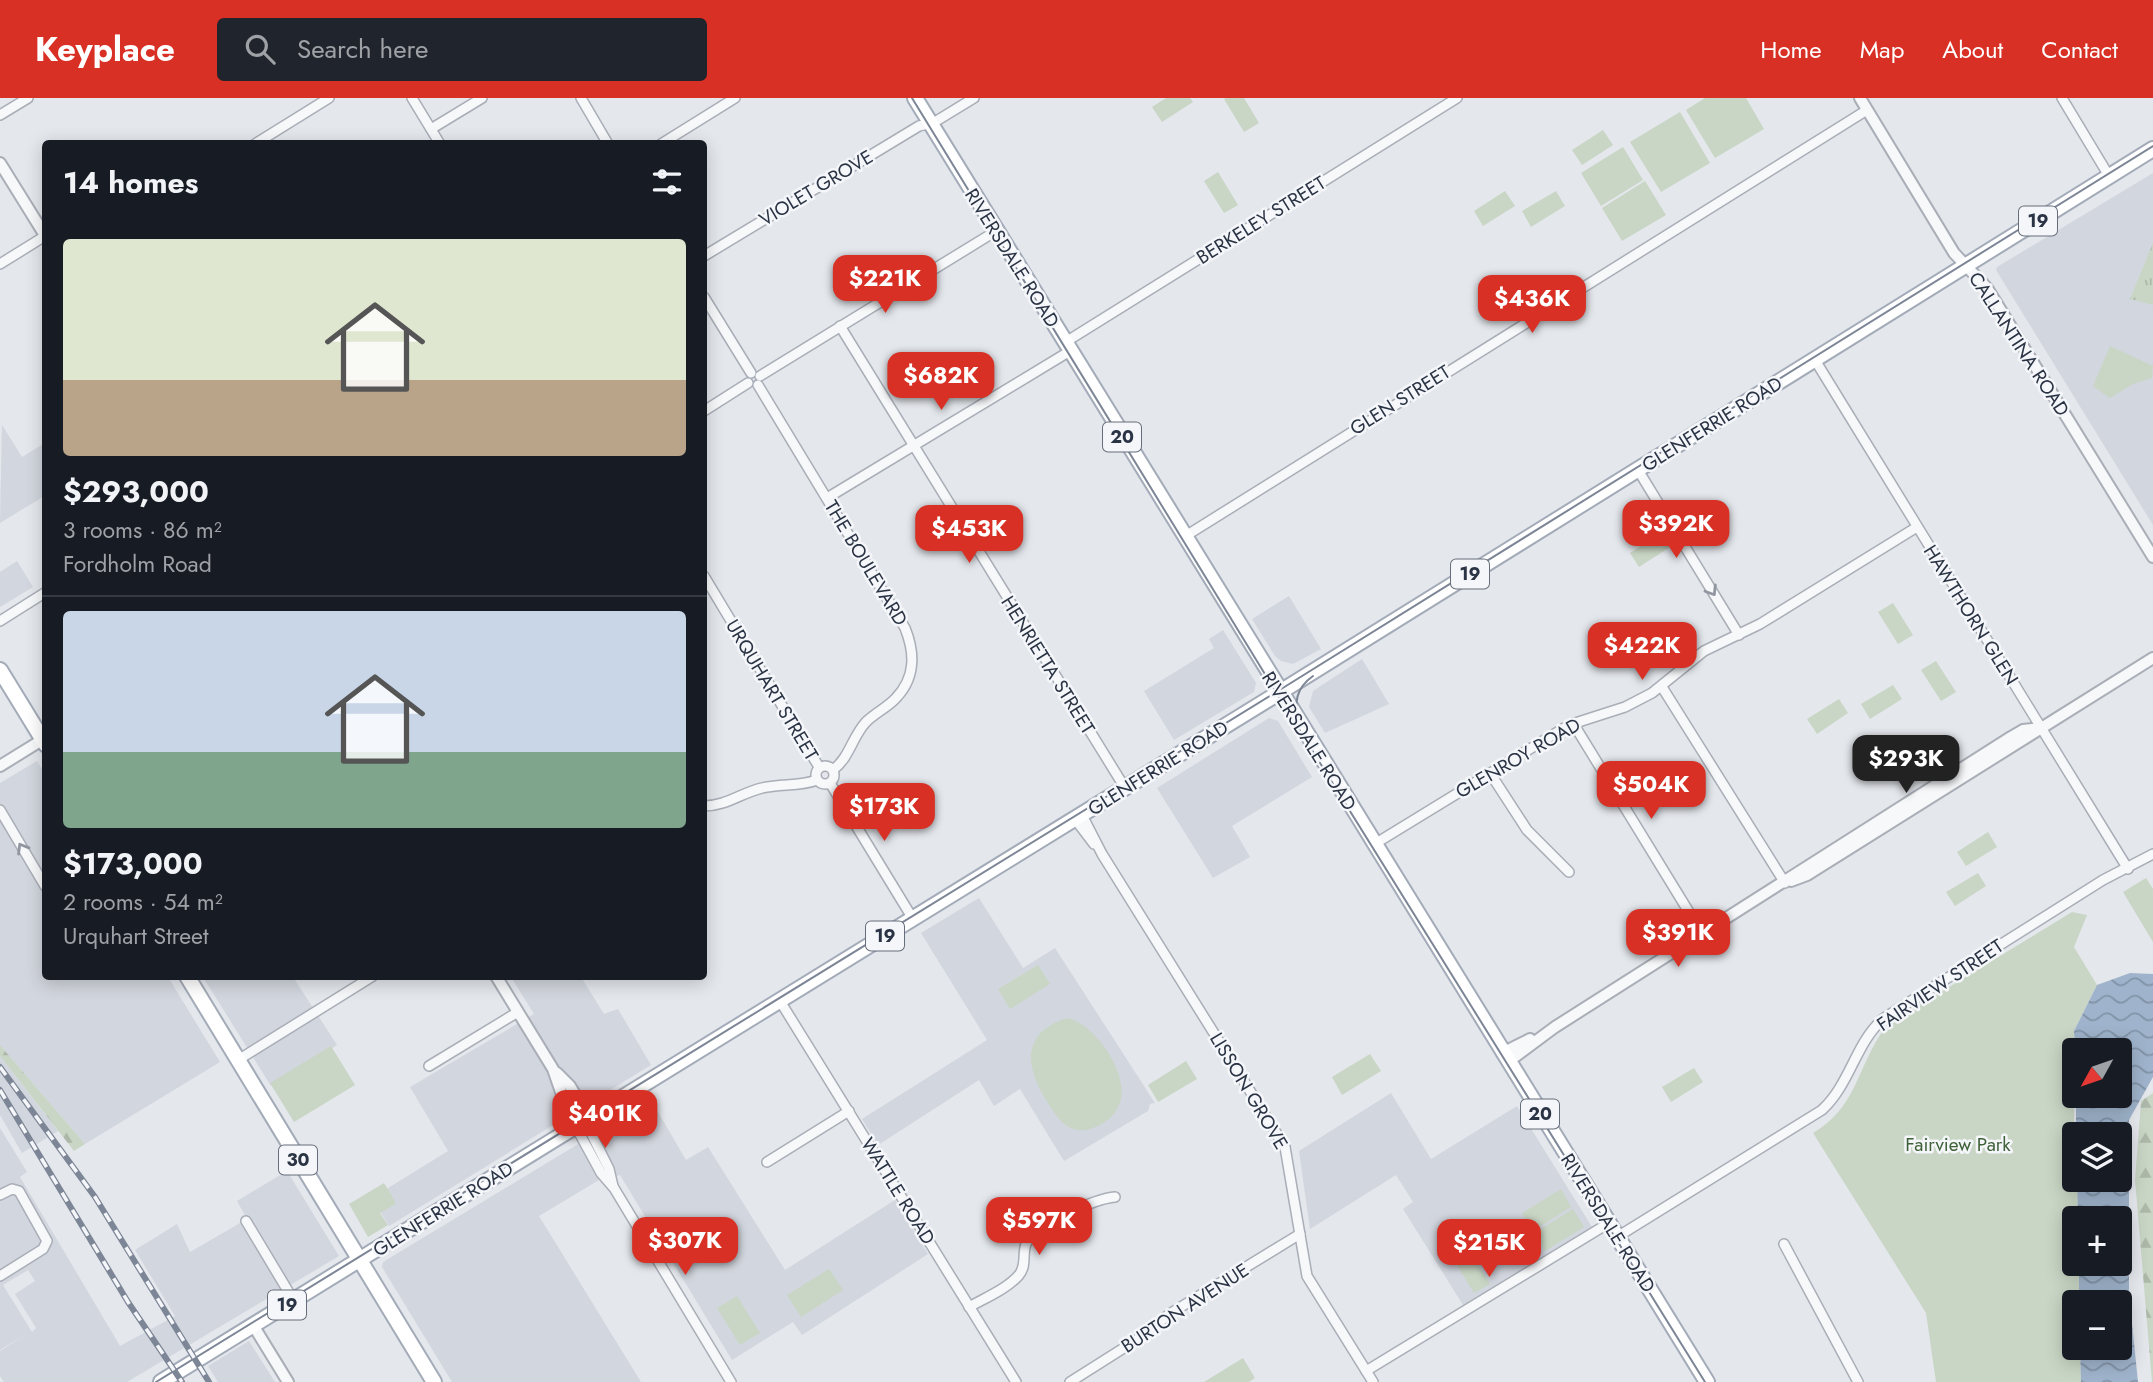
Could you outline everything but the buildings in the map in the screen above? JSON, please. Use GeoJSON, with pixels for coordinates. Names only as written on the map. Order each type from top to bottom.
{"type":"FeatureCollection","features":[{"type":"Feature","properties":{"kind":"main road","name":"RIVERSDALE ROAD"},"geometry":{"type":"LineString","coordinates":[[915,98],[1279,693],[1707,1382]]}},
{"type":"Feature","properties":{"kind":"main road","name":"GLENFERRIE ROAD"},"geometry":{"type":"LineString","coordinates":[[161,1382],[1079,817],[2153,149]]}},
{"type":"Feature","properties":{"kind":"main road"},"geometry":{"type":"LineString","coordinates":[[0,670],[42,739]]}},
{"type":"Feature","properties":{"kind":"main road","name":"30"},"geometry":{"type":"LineString","coordinates":[[189,980],[434,1382]]}},
{"type":"Feature","properties":{"kind":"street"},"geometry":{"type":"LineString","coordinates":[[0,115],[28,98]]}},
{"type":"Feature","properties":{"kind":"street"},"geometry":{"type":"LineString","coordinates":[[261,140],[329,98]]}},
{"type":"Feature","properties":{"kind":"street"},"geometry":{"type":"LineString","coordinates":[[412,98],[438,140]]}},
{"type":"Feature","properties":{"kind":"street"},"geometry":{"type":"LineString","coordinates":[[431,129],[482,98]]}},
{"type":"Feature","properties":{"kind":"street"},"geometry":{"type":"LineString","coordinates":[[581,98],[606,140]]}},
{"type":"Feature","properties":{"kind":"street"},"geometry":{"type":"LineString","coordinates":[[667,140],[735,98]]}},
{"type":"Feature","properties":{"kind":"street","name":"VIOLET GROVE"},"geometry":{"type":"LineString","coordinates":[[707,254],[916,127],[930,124],[974,98]]}},
{"type":"Feature","properties":{"kind":"street","name":"BERKELEY STREET"},"geometry":{"type":"LineString","coordinates":[[827,499],[1457,98]]}},
{"type":"Feature","properties":{"kind":"street","name":"CALLANTINA ROAD"},"geometry":{"type":"LineString","coordinates":[[1860,98],[1954,253],[1988,290],[2153,556]]}},
{"type":"Feature","properties":{"kind":"street"},"geometry":{"type":"LineString","coordinates":[[2062,98],[2109,176]]}},
{"type":"Feature","properties":{"kind":"street","name":"GLEN STREET"},"geometry":{"type":"LineString","coordinates":[[1184,537],[1867,110]]}},
{"type":"Feature","properties":{"kind":"street"},"geometry":{"type":"LineString","coordinates":[[0,163],[42,232]]}},
{"type":"Feature","properties":{"kind":"street"},"geometry":{"type":"LineString","coordinates":[[707,409],[996,231]]}},
{"type":"Feature","properties":{"kind":"street"},"geometry":{"type":"LineString","coordinates":[[0,264],[42,239]]}},
{"type":"Feature","properties":{"kind":"street","name":"THE BOULEVARD"},"geometry":{"type":"LineString","coordinates":[[707,302],[905,628],[912,647],[913,666],[908,683],[896,699],[866,722],[843,762],[833,770]]}},
{"type":"Feature","properties":{"kind":"street","name":"HENRIETTA STREET"},"geometry":{"type":"LineString","coordinates":[[840,326],[1125,788]]}},
{"type":"Feature","properties":{"kind":"street","name":"HAWTHORN GLEN"},"geometry":{"type":"LineString","coordinates":[[1815,360],[2128,869]]}},
{"type":"Feature","properties":{"kind":"street"},"geometry":{"type":"LineString","coordinates":[[1638,470],[1740,635]]}},
{"type":"Feature","properties":{"kind":"street","name":"GLENROY ROAD"},"geometry":{"type":"LineString","coordinates":[[1373,845],[1573,723],[1625,706],[1662,687],[1695,657],[1740,635],[1917,527]]}},
{"type":"Feature","properties":{"kind":"street","name":"URQUHART STREET"},"geometry":{"type":"LineString","coordinates":[[707,581],[819,767]]}},
{"type":"Feature","properties":{"kind":"street"},"geometry":{"type":"LineString","coordinates":[[0,621],[42,595]]}},
{"type":"Feature","properties":{"kind":"street"},"geometry":{"type":"LineString","coordinates":[[1505,1057],[1785,883],[1807,875],[2153,659]]}},
{"type":"Feature","properties":{"kind":"street"},"geometry":{"type":"LineString","coordinates":[[1662,687],[1785,883]]}},
{"type":"Feature","properties":{"kind":"street"},"geometry":{"type":"LineString","coordinates":[[1573,723],[1703,935]]}},
{"type":"Feature","properties":{"kind":"street"},"geometry":{"type":"LineString","coordinates":[[0,766],[42,743]]}},
{"type":"Feature","properties":{"kind":"street"},"geometry":{"type":"LineString","coordinates":[[817,780],[819,767],[825,765],[833,770],[834,778],[830,783]]}},
{"type":"Feature","properties":{"kind":"street"},"geometry":{"type":"LineString","coordinates":[[1490,773],[1527,830],[1569,872]]}},
{"type":"Feature","properties":{"kind":"street"},"geometry":{"type":"LineString","coordinates":[[707,806],[723,804],[761,788],[804,785],[817,780],[830,783],[913,919]]}},
{"type":"Feature","properties":{"kind":"street"},"geometry":{"type":"LineString","coordinates":[[0,810],[42,884]]}},
{"type":"Feature","properties":{"kind":"street","name":"LISSON GROVE"},"geometry":{"type":"LineString","coordinates":[[1079,817],[1285,1147],[1310,1282],[1373,1382]]}},
{"type":"Feature","properties":{"kind":"street","name":"FAIRVIEW STREET"},"geometry":{"type":"LineString","coordinates":[[1617,1237],[1822,1110],[1843,1085],[1866,1038],[1884,1018],[2103,880],[2153,854]]}},
{"type":"Feature","properties":{"kind":"street"},"geometry":{"type":"LineString","coordinates":[[238,1060],[367,980]]}},
{"type":"Feature","properties":{"kind":"street"},"geometry":{"type":"LineString","coordinates":[[498,980],[553,1069],[561,1092],[583,1122],[609,1169],[614,1188],[731,1382]]}},
{"type":"Feature","properties":{"kind":"street","name":"WATTLE ROAD"},"geometry":{"type":"LineString","coordinates":[[780,1001],[1016,1382]]}},
{"type":"Feature","properties":{"kind":"street"},"geometry":{"type":"LineString","coordinates":[[429,1066],[518,1012]]}},
{"type":"Feature","properties":{"kind":"street"},"geometry":{"type":"LineString","coordinates":[[767,1162],[849,1111]]}},
{"type":"Feature","properties":{"kind":"street"},"geometry":{"type":"LineString","coordinates":[[0,1195],[16,1189],[46,1237],[47,1245],[0,1276]]}},
{"type":"Feature","properties":{"kind":"street"},"geometry":{"type":"LineString","coordinates":[[970,1307],[1017,1277],[1023,1268],[1026,1243],[1032,1236],[1074,1210],[1100,1199],[1115,1197]]}},
{"type":"Feature","properties":{"kind":"street"},"geometry":{"type":"LineString","coordinates":[[246,1222],[294,1301]]}},
{"type":"Feature","properties":{"kind":"street"},"geometry":{"type":"LineString","coordinates":[[1366,1371],[1609,1223]]}},
{"type":"Feature","properties":{"kind":"street","name":"BURTON AVENUE"},"geometry":{"type":"LineString","coordinates":[[1070,1382],[1138,1339],[1171,1313],[1300,1234]]}},
{"type":"Feature","properties":{"kind":"street"},"geometry":{"type":"LineString","coordinates":[[1784,1244],[1858,1382]]}},
{"type":"Feature","properties":{"kind":"street"},"geometry":{"type":"LineString","coordinates":[[253,1325],[288,1382]]}},
{"type":"Feature","properties":{"kind":"shaded area"},"geometry":{"type":"Polygon","coordinates":[[[2153,173],[2153,525],[1996,270],[2153,173]]]}},
{"type":"Feature","properties":{"kind":"shaded area"},"geometry":{"type":"Polygon","coordinates":[[[2,425],[22,457],[42,445],[42,497],[0,523],[2,425]]]}},
{"type":"Feature","properties":{"kind":"shaded area"},"geometry":{"type":"Polygon","coordinates":[[[17,561],[33,587],[0,607],[0,572],[17,561]]]}},
{"type":"Feature","properties":{"kind":"shaded area"},"geometry":{"type":"Polygon","coordinates":[[[1289,596],[1321,649],[1293,664],[1281,661],[1275,656],[1252,619],[1289,596]]]}},
{"type":"Feature","properties":{"kind":"shaded area"},"geometry":{"type":"Polygon","coordinates":[[[1223,630],[1256,683],[1254,692],[1174,740],[1144,691],[1214,648],[1209,639],[1223,630]]]}},
{"type":"Feature","properties":{"kind":"shaded area"},"geometry":{"type":"Polygon","coordinates":[[[1362,659],[1389,704],[1325,733],[1309,707],[1313,691],[1362,659]]]}},
{"type":"Feature","properties":{"kind":"shaded area"},"geometry":{"type":"Polygon","coordinates":[[[1269,718],[1278,721],[1312,777],[1232,826],[1250,857],[1213,878],[1157,788],[1269,718]]]}},
{"type":"Feature","properties":{"kind":"shaded area"},"geometry":{"type":"Polygon","coordinates":[[[37,761],[42,769],[42,980],[170,980],[220,1062],[85,1144],[0,1045],[0,783],[37,761]]]}},
{"type":"Feature","properties":{"kind":"shaded area"},"geometry":{"type":"Polygon","coordinates":[[[979,898],[1023,968],[1055,948],[1155,1103],[1150,1104],[1148,1111],[1064,1161],[1020,1089],[994,1106],[979,1080],[878,1145],[862,1119],[987,1040],[921,933],[979,898]]]}},
{"type":"Feature","properties":{"kind":"shaded area"},"geometry":{"type":"Polygon","coordinates":[[[205,980],[295,980],[337,1045],[271,1086],[205,980]]]}},
{"type":"Feature","properties":{"kind":"shaded area"},"geometry":{"type":"Polygon","coordinates":[[[513,980],[583,980],[604,1014],[618,1009],[651,1065],[389,1226],[372,1198],[448,1151],[410,1087],[534,1014],[513,980]]]}},
{"type":"Feature","properties":{"kind":"shaded area"},"geometry":{"type":"Polygon","coordinates":[[[0,1056],[58,1131],[22,1153],[0,1115],[0,1056]]]}},
{"type":"Feature","properties":{"kind":"shaded area"},"geometry":{"type":"Polygon","coordinates":[[[1391,1093],[1431,1159],[1517,1106],[1592,1227],[1463,1305],[1403,1209],[1413,1202],[1396,1175],[1310,1229],[1299,1151],[1391,1093]]]}},
{"type":"Feature","properties":{"kind":"shaded area"},"geometry":{"type":"Polygon","coordinates":[[[651,1100],[686,1160],[708,1147],[785,1270],[895,1200],[928,1254],[802,1335],[793,1322],[732,1360],[620,1175],[599,1180],[539,1216],[641,1382],[452,1382],[382,1267],[383,1262],[651,1100]]]}},
{"type":"Feature","properties":{"kind":"shaded area"},"geometry":{"type":"Polygon","coordinates":[[[0,1128],[27,1172],[20,1177],[120,1346],[175,1316],[135,1250],[177,1224],[190,1252],[247,1219],[237,1201],[287,1171],[339,1256],[127,1382],[4,1382],[0,1376],[0,1351],[30,1332],[0,1350],[0,1128]],[[28,1270],[3,1285],[32,1332],[36,1328],[15,1294],[35,1281],[28,1270]]]}},
{"type":"Feature","properties":{"kind":"shaded area"},"geometry":{"type":"Polygon","coordinates":[[[249,1341],[275,1382],[218,1382],[208,1366],[249,1341]]]}},
{"type":"Feature","properties":{"kind":"green space"},"geometry":{"type":"Polygon","coordinates":[[[1166,98],[1190,98],[1193,102],[1162,122],[1152,107],[1166,98]]]}},
{"type":"Feature","properties":{"kind":"green space"},"geometry":{"type":"Polygon","coordinates":[[[1244,98],[1259,123],[1244,132],[1224,99],[1244,98]]]}},
{"type":"Feature","properties":{"kind":"green space"},"geometry":{"type":"Polygon","coordinates":[[[1705,98],[1746,98],[1764,129],[1715,158],[1686,110],[1705,98]]]}},
{"type":"Feature","properties":{"kind":"green space"},"geometry":{"type":"Polygon","coordinates":[[[1680,112],[1710,163],[1661,192],[1630,142],[1680,112]]]}},
{"type":"Feature","properties":{"kind":"green space"},"geometry":{"type":"Polygon","coordinates":[[[1603,130],[1613,145],[1582,165],[1572,150],[1603,130]]]}},
{"type":"Feature","properties":{"kind":"green space"},"geometry":{"type":"Polygon","coordinates":[[[1623,147],[1643,180],[1601,206],[1581,173],[1623,147]]]}},
{"type":"Feature","properties":{"kind":"green space"},"geometry":{"type":"Polygon","coordinates":[[[1218,172],[1238,205],[1224,213],[1204,181],[1218,172]]]}},
{"type":"Feature","properties":{"kind":"green space"},"geometry":{"type":"Polygon","coordinates":[[[1645,181],[1666,215],[1622,241],[1602,208],[1645,181]]]}},
{"type":"Feature","properties":{"kind":"green space"},"geometry":{"type":"Polygon","coordinates":[[[1505,191],[1515,206],[1483,226],[1474,211],[1505,191]]]}},
{"type":"Feature","properties":{"kind":"green space"},"geometry":{"type":"Polygon","coordinates":[[[1556,191],[1565,206],[1531,227],[1522,211],[1556,191]]]}},
{"type":"Feature","properties":{"kind":"green space"},"geometry":{"type":"Polygon","coordinates":[[[2153,243],[2153,305],[2130,299],[2153,243]]]}},
{"type":"Feature","properties":{"kind":"green space"},"geometry":{"type":"Polygon","coordinates":[[[2110,346],[2153,366],[2152,378],[2133,384],[2110,398],[2093,386],[2110,346]]]}},
{"type":"Feature","properties":{"kind":"green space"},"geometry":{"type":"Polygon","coordinates":[[[1661,533],[1670,547],[1639,567],[1630,553],[1661,533]]]}},
{"type":"Feature","properties":{"kind":"green space"},"geometry":{"type":"Polygon","coordinates":[[[1893,603],[1913,635],[1898,644],[1878,612],[1893,603]]]}},
{"type":"Feature","properties":{"kind":"green space"},"geometry":{"type":"Polygon","coordinates":[[[1936,661],[1956,692],[1941,701],[1921,670],[1936,661]]]}},
{"type":"Feature","properties":{"kind":"green space"},"geometry":{"type":"Polygon","coordinates":[[[1893,685],[1902,699],[1870,719],[1861,704],[1893,685]]]}},
{"type":"Feature","properties":{"kind":"green space"},"geometry":{"type":"Polygon","coordinates":[[[1839,699],[1848,713],[1817,734],[1807,719],[1839,699]]]}},
{"type":"Feature","properties":{"kind":"green space"},"geometry":{"type":"Polygon","coordinates":[[[1988,832],[1997,847],[1966,866],[1957,852],[1988,832]]]}},
{"type":"Feature","properties":{"kind":"green space"},"geometry":{"type":"Polygon","coordinates":[[[1978,873],[1986,886],[1955,906],[1946,892],[1978,873]]]}},
{"type":"Feature","properties":{"kind":"green space"},"geometry":{"type":"Polygon","coordinates":[[[2146,878],[2153,889],[2153,942],[2123,892],[2146,878]]]}},
{"type":"Feature","properties":{"kind":"green space","name":"Fairview Park"},"geometry":{"type":"Polygon","coordinates":[[[2072,912],[2087,915],[2074,947],[2097,985],[2074,1031],[2074,1038],[2062,1038],[2062,1108],[2074,1108],[2074,1122],[2062,1122],[2062,1192],[2077,1192],[2078,1206],[2062,1206],[2062,1276],[2079,1276],[2079,1290],[2062,1290],[2062,1360],[2080,1360],[2081,1382],[1936,1382],[1926,1313],[1813,1133],[1838,1112],[1853,1089],[1880,1035],[1900,1017],[2072,912]]]}},
{"type":"Feature","properties":{"kind":"green space"},"geometry":{"type":"Polygon","coordinates":[[[1038,965],[1050,984],[1010,1009],[998,989],[1038,965]]]}},
{"type":"Feature","properties":{"kind":"green space"},"geometry":{"type":"Polygon","coordinates":[[[1067,1018],[1078,1022],[1101,1042],[1117,1071],[1121,1085],[1121,1099],[1116,1111],[1095,1128],[1074,1129],[1060,1120],[1035,1077],[1031,1053],[1034,1043],[1051,1025],[1067,1018]]]}},
{"type":"Feature","properties":{"kind":"green space"},"geometry":{"type":"Polygon","coordinates":[[[0,1045],[85,1144],[74,1151],[0,1056],[0,1045]]]}},
{"type":"Feature","properties":{"kind":"green space"},"geometry":{"type":"Polygon","coordinates":[[[331,1046],[355,1085],[294,1122],[270,1083],[331,1046]]]}},
{"type":"Feature","properties":{"kind":"green space"},"geometry":{"type":"Polygon","coordinates":[[[1370,1054],[1381,1071],[1342,1095],[1332,1077],[1370,1054]]]}},
{"type":"Feature","properties":{"kind":"green space"},"geometry":{"type":"Polygon","coordinates":[[[1186,1061],[1197,1079],[1158,1102],[1148,1085],[1186,1061]]]}},
{"type":"Feature","properties":{"kind":"green space"},"geometry":{"type":"Polygon","coordinates":[[[1694,1068],[1703,1082],[1671,1102],[1662,1087],[1694,1068]]]}},
{"type":"Feature","properties":{"kind":"green space"},"geometry":{"type":"Polygon","coordinates":[[[2153,1093],[2152,1382],[2135,1180],[2141,1101],[2153,1093]]]}},
{"type":"Feature","properties":{"kind":"green space"},"geometry":{"type":"Polygon","coordinates":[[[384,1183],[395,1201],[394,1205],[380,1213],[388,1225],[368,1237],[349,1204],[384,1183]]]}},
{"type":"Feature","properties":{"kind":"green space"},"geometry":{"type":"Polygon","coordinates":[[[1561,1189],[1571,1207],[1533,1231],[1522,1213],[1561,1189]]]}},
{"type":"Feature","properties":{"kind":"green space"},"geometry":{"type":"Polygon","coordinates":[[[1573,1209],[1584,1227],[1545,1251],[1534,1233],[1573,1209]]]}},
{"type":"Feature","properties":{"kind":"green space"},"geometry":{"type":"Polygon","coordinates":[[[1522,1220],[1542,1253],[1527,1262],[1506,1229],[1522,1220]]]}},
{"type":"Feature","properties":{"kind":"green space"},"geometry":{"type":"Polygon","coordinates":[[[1469,1251],[1490,1284],[1474,1293],[1454,1260],[1469,1251]]]}},
{"type":"Feature","properties":{"kind":"green space"},"geometry":{"type":"Polygon","coordinates":[[[829,1269],[843,1290],[801,1317],[787,1295],[829,1269]]]}},
{"type":"Feature","properties":{"kind":"green space"},"geometry":{"type":"Polygon","coordinates":[[[737,1296],[760,1333],[740,1345],[717,1308],[737,1296]]]}},
{"type":"Feature","properties":{"kind":"green space"},"geometry":{"type":"Polygon","coordinates":[[[1243,1358],[1255,1378],[1249,1382],[1204,1382],[1243,1358]]]}},
{"type":"Feature","properties":{"kind":"water"},"geometry":{"type":"Polygon","coordinates":[[[2130,973],[2153,974],[2153,1077],[2129,1122],[2076,1122],[2076,1108],[2132,1108],[2132,1038],[2074,1038],[2074,1031],[2097,985],[2130,973]]]}},
{"type":"Feature","properties":{"kind":"water"},"geometry":{"type":"Polygon","coordinates":[[[2077,1192],[2129,1192],[2129,1206],[2078,1206],[2077,1192]]]}},
{"type":"Feature","properties":{"kind":"water"},"geometry":{"type":"Polygon","coordinates":[[[2079,1276],[2129,1276],[2129,1290],[2079,1290],[2079,1276]]]}},
{"type":"Feature","properties":{"kind":"water"},"geometry":{"type":"Polygon","coordinates":[[[2132,1323],[2138,1382],[2081,1382],[2080,1360],[2132,1360],[2132,1323]]]}},
{"type":"Feature","properties":{"kind":"tram line"},"geometry":{"type":"LineString","coordinates":[[912,98],[1279,697],[1705,1382]]}},
{"type":"Feature","properties":{"kind":"tram line"},"geometry":{"type":"LineString","coordinates":[[156,1382],[1278,691],[2153,146]]}},
{"type":"Feature","properties":{"kind":"tram line"},"geometry":{"type":"LineString","coordinates":[[1300,722],[1298,697],[1303,686],[1313,676]]}},
{"type":"Feature","properties":{"kind":"railway"},"geometry":{"type":"LineString","coordinates":[[0,1067],[95,1197],[209,1382]]}},
{"type":"Feature","properties":{"kind":"railway"},"geometry":{"type":"LineString","coordinates":[[0,1090],[128,1302],[182,1382]]}}]}
